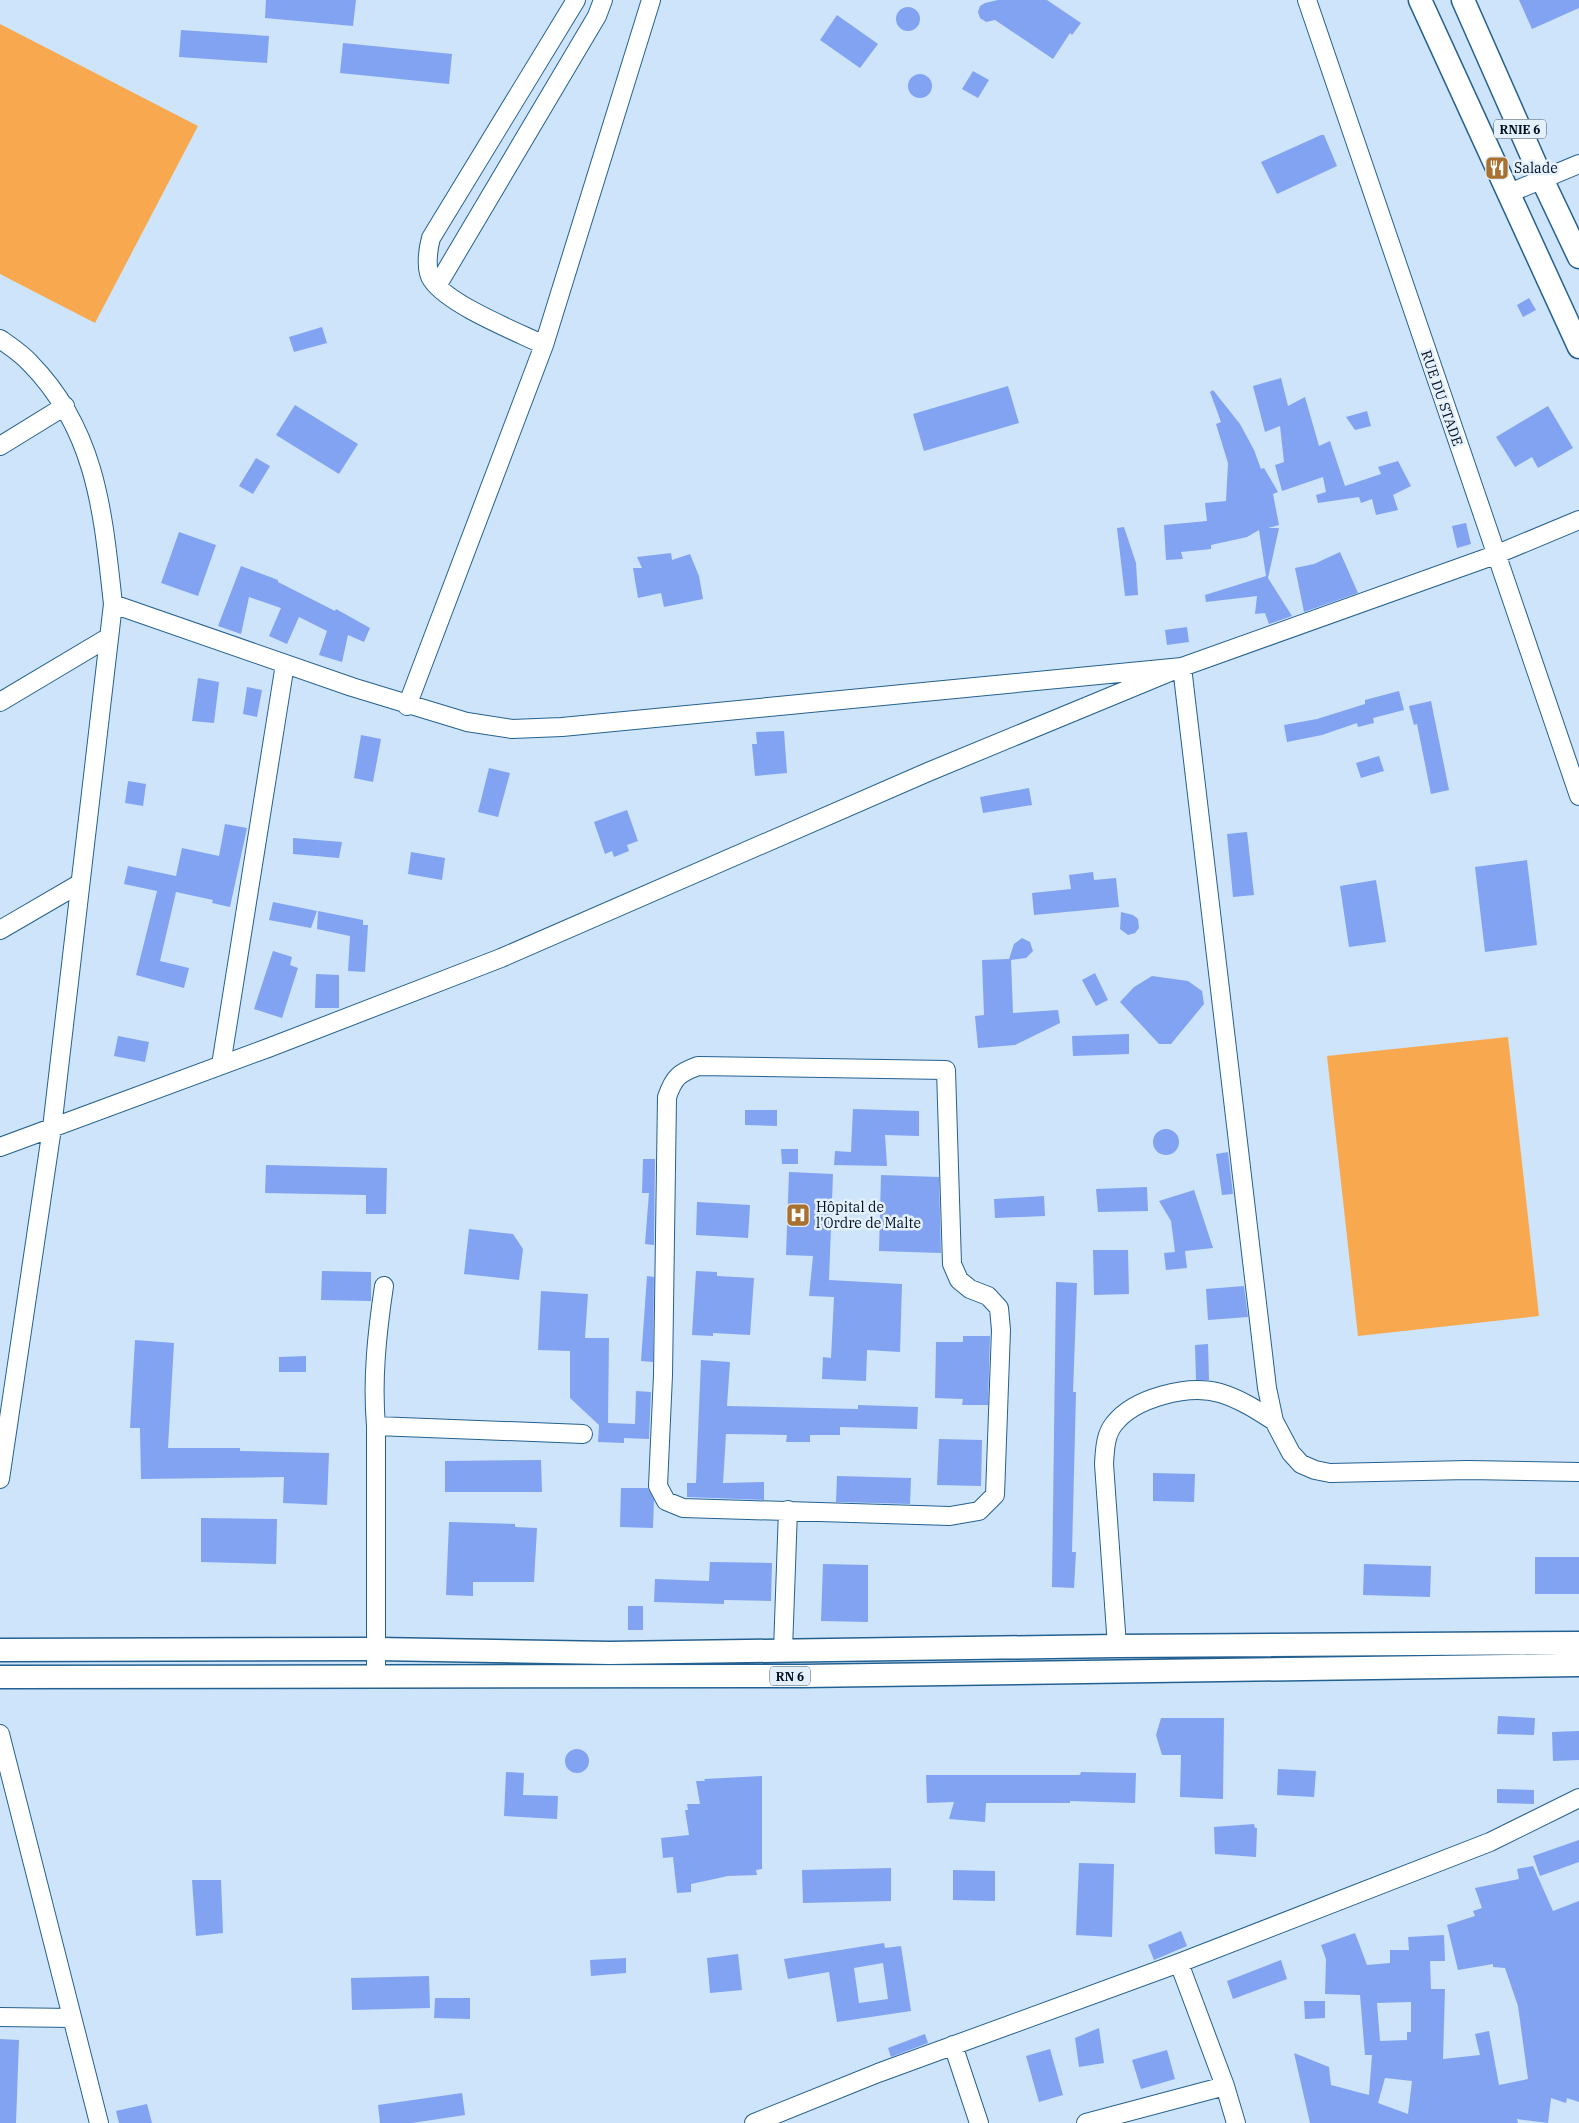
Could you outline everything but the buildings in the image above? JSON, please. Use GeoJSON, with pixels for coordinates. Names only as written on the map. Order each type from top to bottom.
{"type":"FeatureCollection","features":[{"type":"Feature","properties":{"kind":"main road","name":"RNIE 6"},"geometry":{"type":"LineString","coordinates":[[1420,0],[1507,194],[1579,347]]}},
{"type":"Feature","properties":{"kind":"main road","name":"RNIE 6"},"geometry":{"type":"LineString","coordinates":[[1463,0],[1542,179],[1579,257]]}},
{"type":"Feature","properties":{"kind":"main road","name":"RN 6"},"geometry":{"type":"LineString","coordinates":[[0,1650],[377,1650],[610,1653],[1117,1646],[1579,1643]]}},
{"type":"Feature","properties":{"kind":"main road","name":"RN 6"},"geometry":{"type":"LineString","coordinates":[[0,1677],[792,1676],[1579,1665]]}},
{"type":"Feature","properties":{"kind":"street"},"geometry":{"type":"LineString","coordinates":[[544,345],[447,296],[430,278],[428,252],[431,238],[576,0]]}},
{"type":"Feature","properties":{"kind":"street"},"geometry":{"type":"LineString","coordinates":[[437,286],[598,16],[603,0]]}},
{"type":"Feature","properties":{"kind":"street"},"geometry":{"type":"LineString","coordinates":[[407,706],[544,345],[651,0]]}},
{"type":"Feature","properties":{"kind":"street","name":"RUE DU STADE"},"geometry":{"type":"LineString","coordinates":[[1307,0],[1579,796]]}},
{"type":"Feature","properties":{"kind":"street"},"geometry":{"type":"LineString","coordinates":[[1507,194],[1579,164]]}},
{"type":"Feature","properties":{"kind":"street"},"geometry":{"type":"LineString","coordinates":[[0,339],[30,362],[65,406],[88,454],[105,528],[113,604],[52,1128],[0,1479]]}},
{"type":"Feature","properties":{"kind":"street"},"geometry":{"type":"LineString","coordinates":[[0,446],[65,406]]}},
{"type":"Feature","properties":{"kind":"street"},"geometry":{"type":"LineString","coordinates":[[0,1147],[501,958],[919,776],[1182,667],[1495,554],[1579,520]]}},
{"type":"Feature","properties":{"kind":"street"},"geometry":{"type":"LineString","coordinates":[[113,604],[407,706],[467,722],[512,729],[562,727],[1182,667]]}},
{"type":"Feature","properties":{"kind":"street"},"geometry":{"type":"LineString","coordinates":[[0,702],[109,637]]}},
{"type":"Feature","properties":{"kind":"street"},"geometry":{"type":"LineString","coordinates":[[221,1065],[285,664]]}},
{"type":"Feature","properties":{"kind":"street"},"geometry":{"type":"LineString","coordinates":[[1182,667],[1268,1388],[1274,1421],[1291,1453],[1301,1464],[1330,1473],[1468,1470],[1579,1472]]}},
{"type":"Feature","properties":{"kind":"street"},"geometry":{"type":"LineString","coordinates":[[0,930],[79,884]]}},
{"type":"Feature","properties":{"kind":"street"},"geometry":{"type":"LineString","coordinates":[[698,1066],[946,1070],[952,1264],[959,1280],[970,1289],[988,1296],[999,1308],[1001,1330],[995,1495],[979,1511],[950,1516],[788,1510],[683,1508],[666,1501],[658,1486],[663,1375],[666,1105],[671,1084],[681,1072],[698,1066]]}},
{"type":"Feature","properties":{"kind":"street"},"geometry":{"type":"LineString","coordinates":[[376,1678],[376,1426],[374,1368],[384,1286]]}},
{"type":"Feature","properties":{"kind":"street"},"geometry":{"type":"LineString","coordinates":[[1117,1646],[1104,1464],[1106,1441],[1114,1424],[1132,1408],[1161,1395],[1193,1390],[1218,1392],[1245,1403],[1274,1421]]}},
{"type":"Feature","properties":{"kind":"street"},"geometry":{"type":"LineString","coordinates":[[376,1426],[583,1434]]}},
{"type":"Feature","properties":{"kind":"street"},"geometry":{"type":"LineString","coordinates":[[783,1650],[788,1510]]}},
{"type":"Feature","properties":{"kind":"street"},"geometry":{"type":"LineString","coordinates":[[0,1734],[99,2123]]}},
{"type":"Feature","properties":{"kind":"street"},"geometry":{"type":"LineString","coordinates":[[754,2123],[953,2045],[1179,1963],[1490,1842],[1579,1798]]}},
{"type":"Feature","properties":{"kind":"street"},"geometry":{"type":"LineString","coordinates":[[1179,1963],[1225,2086],[1236,2123]]}},
{"type":"Feature","properties":{"kind":"street"},"geometry":{"type":"LineString","coordinates":[[0,2017],[72,2018]]}},
{"type":"Feature","properties":{"kind":"street"},"geometry":{"type":"LineString","coordinates":[[953,2045],[979,2123]]}},
{"type":"Feature","properties":{"kind":"street"},"geometry":{"type":"LineString","coordinates":[[1086,2123],[1225,2086]]}},
{"type":"Feature","properties":{"kind":"shaded area"},"geometry":{"type":"Polygon","coordinates":[[[0,24],[198,126],[95,323],[0,274],[0,24]]]}},
{"type":"Feature","properties":{"kind":"shaded area"},"geometry":{"type":"Polygon","coordinates":[[[1508,1037],[1539,1316],[1358,1336],[1327,1056],[1508,1037]]]}},
{"type":"Feature","properties":{"kind":"place","name":"Salade"},"geometry":{"type":"Point","coordinates":[1497,168]}},
{"type":"Feature","properties":{"kind":"place","name":"Hôpital de l'Ordre de Malte"},"geometry":{"type":"Point","coordinates":[798,1215]}}]}
